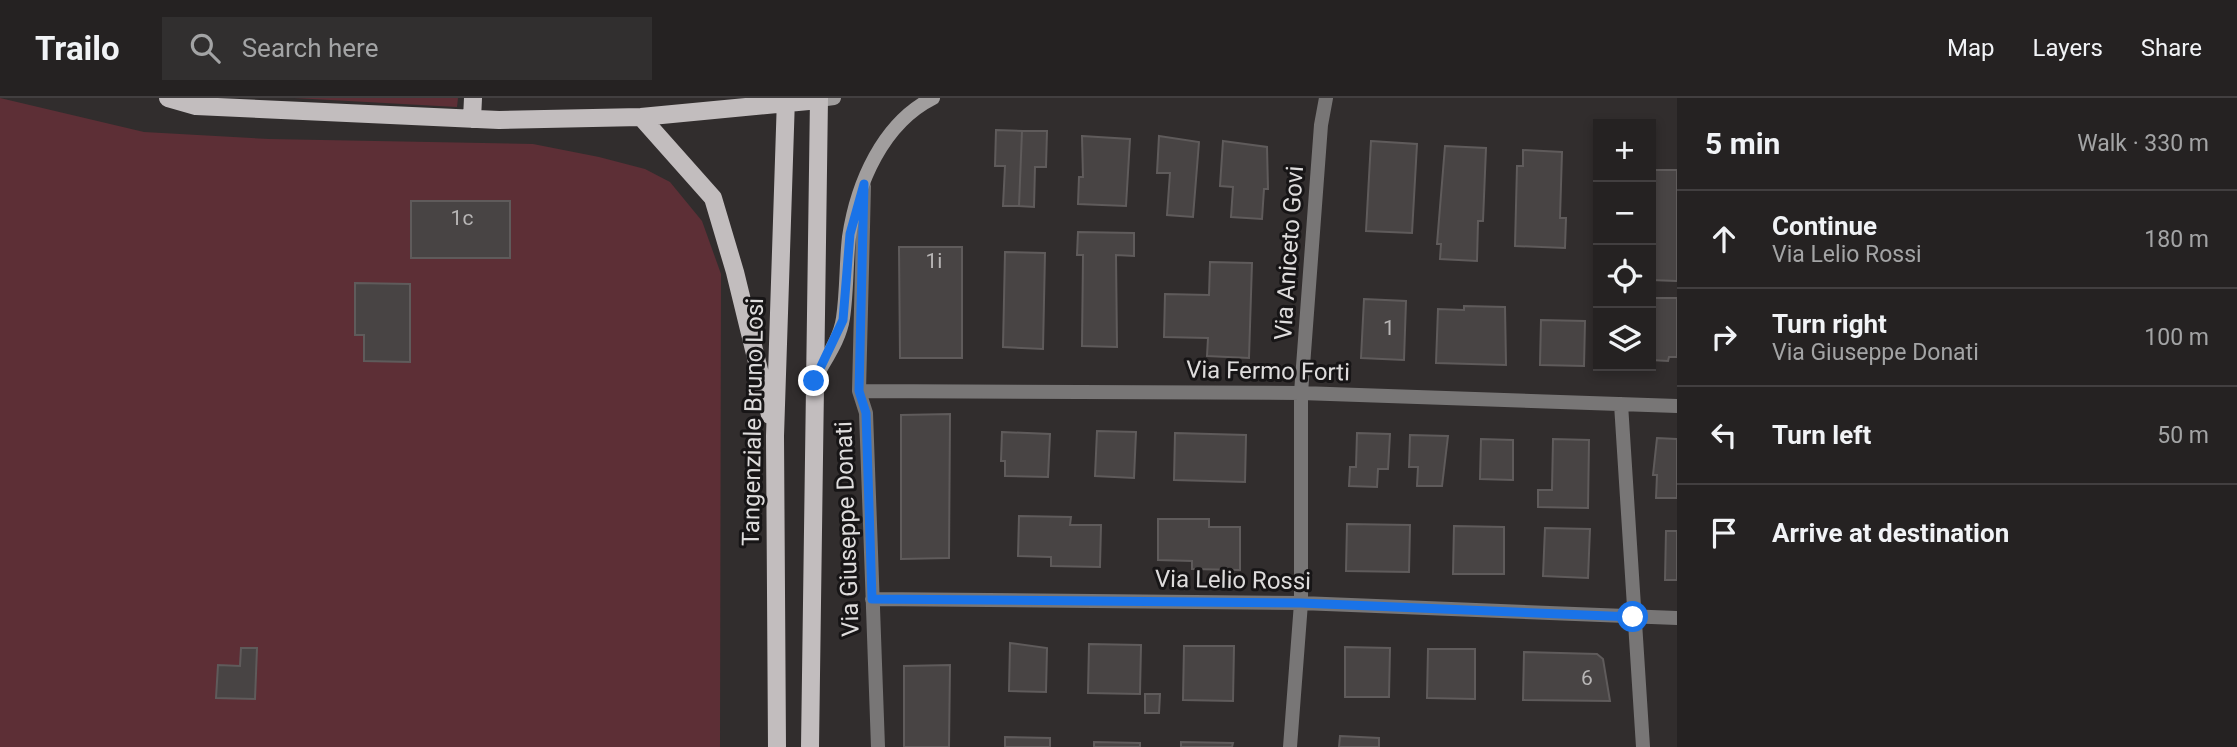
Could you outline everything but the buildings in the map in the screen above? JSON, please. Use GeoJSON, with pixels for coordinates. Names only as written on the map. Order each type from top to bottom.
{"type":"FeatureCollection","features":[{"type":"Feature","properties":{"kind":"main road"},"geometry":{"type":"LineString","coordinates":[[168,98],[195,102],[472,119],[641,117],[786,100],[824,99],[814,381],[810,747]]}},
{"type":"Feature","properties":{"kind":"main road"},"geometry":{"type":"LineString","coordinates":[[472,119],[473,98]]}},
{"type":"Feature","properties":{"kind":"main road","name":"Tangenziale Bruno Losi"},"geometry":{"type":"LineString","coordinates":[[777,747],[775,436],[786,100]]}},
{"type":"Feature","properties":{"kind":"main road"},"geometry":{"type":"LineString","coordinates":[[641,117],[713,198],[735,272],[775,436]]}},
{"type":"Feature","properties":{"kind":"street"},"geometry":{"type":"LineString","coordinates":[[814,381],[843,320],[850,234],[864,184],[891,131],[916,106],[933,98]]}},
{"type":"Feature","properties":{"kind":"street","name":"Via Aniceto Govi"},"geometry":{"type":"LineString","coordinates":[[1290,747],[1301,603],[1301,393],[1321,125],[1326,98]]}},
{"type":"Feature","properties":{"kind":"street","name":"Via Giuseppe Donati"},"geometry":{"type":"LineString","coordinates":[[864,184],[859,391],[866,413],[878,747]]}},
{"type":"Feature","properties":{"kind":"street","name":"Via Fermo Forti"},"geometry":{"type":"LineString","coordinates":[[859,391],[1301,393],[1677,406]]}},
{"type":"Feature","properties":{"kind":"street"},"geometry":{"type":"LineString","coordinates":[[1621,404],[1643,747]]}},
{"type":"Feature","properties":{"kind":"street","name":"Via Lelio Rossi"},"geometry":{"type":"LineString","coordinates":[[872,599],[1301,603],[1677,618]]}},
{"type":"Feature","properties":{"kind":"shaded area"},"geometry":{"type":"Polygon","coordinates":[[[0,98],[144,132],[269,139],[533,144],[645,169],[670,182],[702,221],[721,274],[720,747],[0,747],[0,98]]]}},
{"type":"Feature","properties":{"kind":"shaded area"},"geometry":{"type":"Polygon","coordinates":[[[294,98],[458,98],[457,107],[294,98]]]}},
{"type":"Feature","properties":{"kind":"route"},"geometry":{"type":"LineString","coordinates":[[814,381],[843,320],[850,234],[864,184],[859,391],[866,413],[872,599],[1301,603],[1633,617]]}}]}
